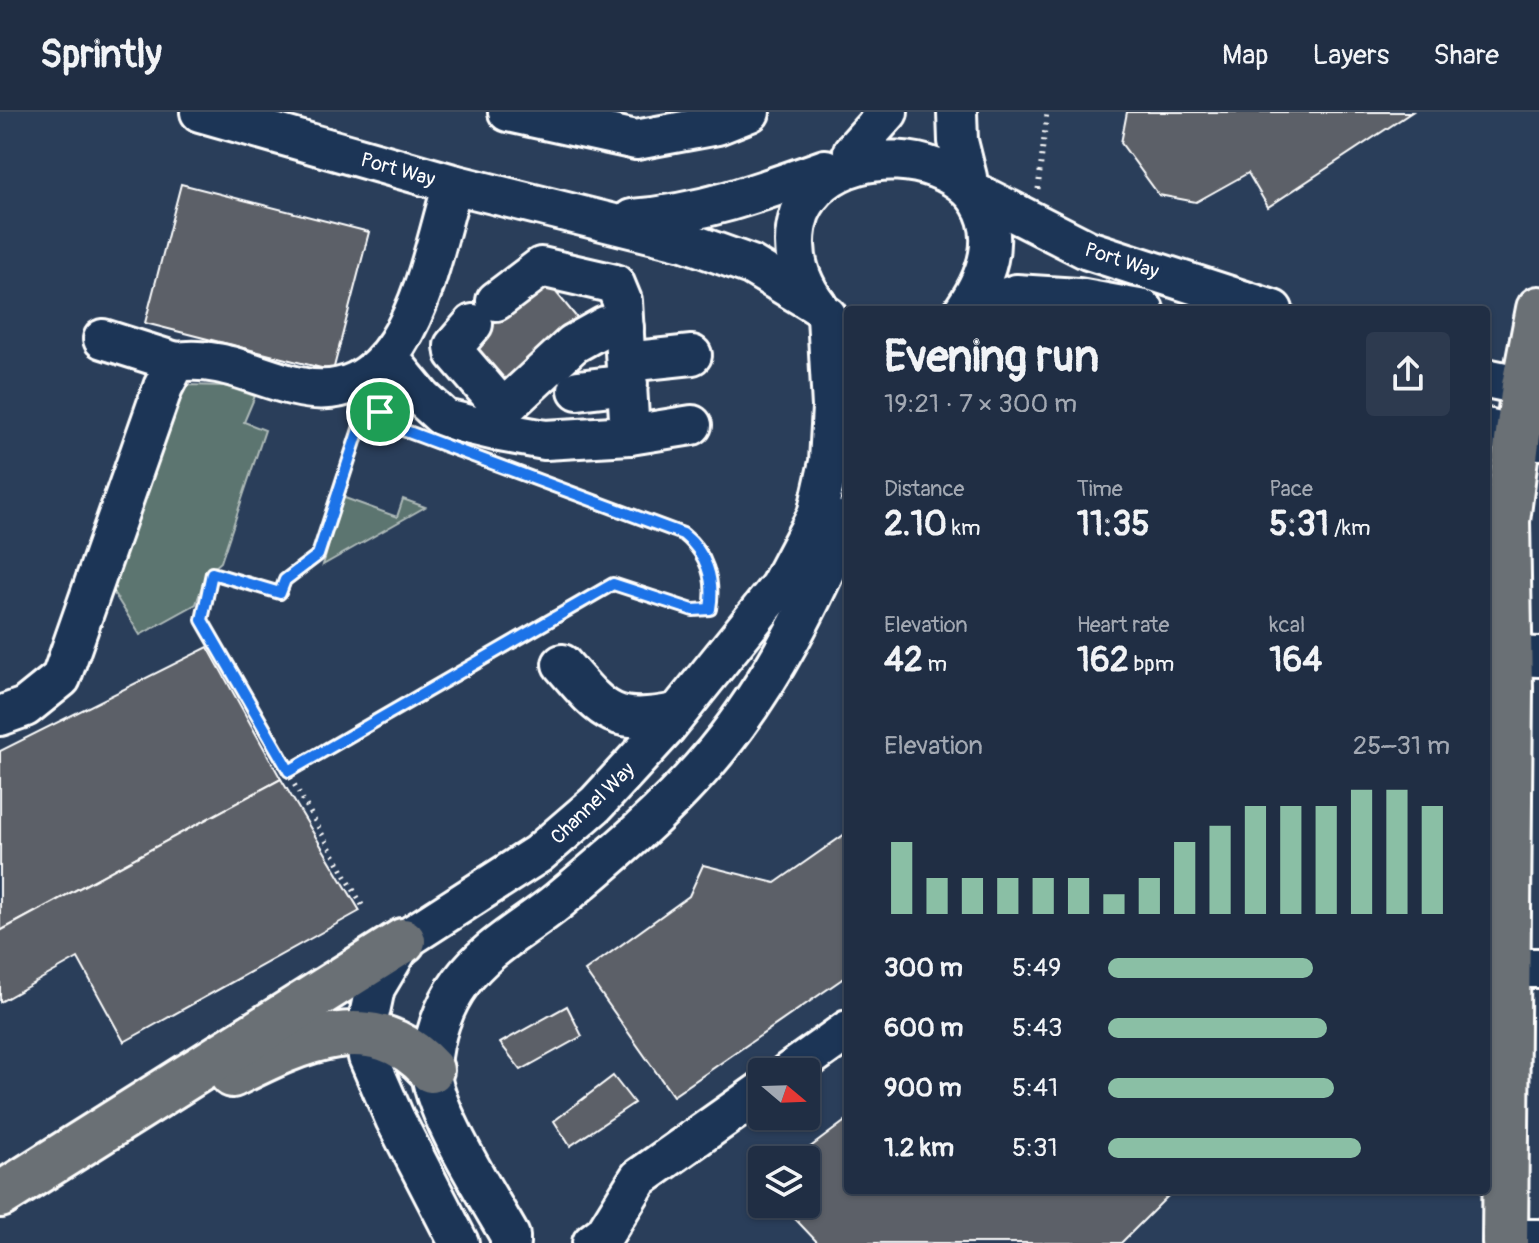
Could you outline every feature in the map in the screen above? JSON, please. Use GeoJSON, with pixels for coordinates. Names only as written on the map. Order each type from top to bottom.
{"type":"FeatureCollection","features":[{"type":"Feature","properties":{"kind":"highway"},"geometry":{"type":"LineString","coordinates":[[1517,1240],[1523,968],[1497,915],[1524,727],[1511,656],[1507,521],[1516,384],[1538,318]]}},
{"type":"Feature","properties":{"kind":"highway"},"geometry":{"type":"LineString","coordinates":[[9,1188],[403,941]]}},
{"type":"Feature","properties":{"kind":"highway"},"geometry":{"type":"LineString","coordinates":[[9,1188],[303,1041],[345,1034],[365,1035],[408,1050],[431,1070]]}},
{"type":"Feature","properties":{"kind":"street","name":"Port Way"},"geometry":{"type":"LineString","coordinates":[[200,112],[453,184],[687,242],[751,265],[831,317]]}},
{"type":"Feature","properties":{"kind":"street"},"geometry":{"type":"LineString","coordinates":[[508,112],[636,140],[717,125],[750,112]]}},
{"type":"Feature","properties":{"kind":"street"},"geometry":{"type":"LineString","coordinates":[[831,317],[807,291],[796,261],[795,228],[805,196],[888,112]]}},
{"type":"Feature","properties":{"kind":"street"},"geometry":{"type":"LineString","coordinates":[[957,112],[958,141],[991,229],[990,257],[982,284],[968,306]]}},
{"type":"Feature","properties":{"kind":"street","name":"Port Way"},"geometry":{"type":"LineString","coordinates":[[597,221],[673,216],[729,203],[886,143],[919,146],[946,158],[973,185],[1035,226],[1088,250],[1261,306]]}},
{"type":"Feature","properties":{"kind":"street"},"geometry":{"type":"LineString","coordinates":[[103,339],[176,362],[196,358],[217,361],[295,386],[320,390],[351,385],[389,358],[407,332],[453,184]]}},
{"type":"Feature","properties":{"kind":"street"},"geometry":{"type":"LineString","coordinates":[[626,358],[605,326],[573,344],[503,409],[455,353],[454,346],[485,312],[541,267],[615,284],[622,301],[626,358],[630,435]]}},
{"type":"Feature","properties":{"kind":"street","name":"Port Way"},"geometry":{"type":"LineString","coordinates":[[978,306],[1016,294],[1078,298],[1122,306]]}},
{"type":"Feature","properties":{"kind":"street","name":"Channel Way"},"geometry":{"type":"LineString","coordinates":[[459,1243],[375,1077],[365,1035],[375,988],[403,941],[538,854],[612,787],[779,587],[817,515],[829,462],[831,317]]}},
{"type":"Feature","properties":{"kind":"street"},"geometry":{"type":"LineString","coordinates":[[578,390],[626,358],[692,355]]}},
{"type":"Feature","properties":{"kind":"street"},"geometry":{"type":"LineString","coordinates":[[389,358],[413,388],[445,419],[500,432],[545,440],[630,435],[692,425]]}},
{"type":"Feature","properties":{"kind":"street"},"geometry":{"type":"LineString","coordinates":[[0,716],[25,707],[61,678],[163,387],[176,362]]}},
{"type":"Feature","properties":{"kind":"street"},"geometry":{"type":"LineString","coordinates":[[510,1243],[510,1236],[450,1126],[431,1070],[441,1021],[461,981],[498,944],[556,903],[666,807],[718,749],[840,562],[844,540]]}},
{"type":"Feature","properties":{"kind":"street"},"geometry":{"type":"LineString","coordinates":[[562,664],[609,713],[638,720],[676,713]]}},
{"type":"Feature","properties":{"kind":"street"},"geometry":{"type":"LineString","coordinates":[[609,713],[616,753],[612,787]]}},
{"type":"Feature","properties":{"kind":"street"},"geometry":{"type":"LineString","coordinates":[[809,1058],[844,1033]]}},
{"type":"Feature","properties":{"kind":"street"},"geometry":{"type":"LineString","coordinates":[[592,1243],[605,1233],[639,1178],[748,1101]]}},
{"type":"Feature","properties":{"kind":"path"},"geometry":{"type":"LineString","coordinates":[[1035,226],[1047,112]]}},
{"type":"Feature","properties":{"kind":"path"},"geometry":{"type":"LineString","coordinates":[[362,905],[202,620],[212,573],[280,593],[285,580],[318,555],[360,426],[413,388]]}},
{"type":"Feature","properties":{"kind":"path"},"geometry":{"type":"LineString","coordinates":[[380,412],[387,424],[416,435]]}},
{"type":"Feature","properties":{"kind":"path"},"geometry":{"type":"LineString","coordinates":[[505,468],[683,534],[694,542],[706,563],[714,588],[710,609]]}},
{"type":"Feature","properties":{"kind":"path"},"geometry":{"type":"LineString","coordinates":[[289,771],[613,584],[693,610],[710,609],[729,601]]}},
{"type":"Feature","properties":{"kind":"green space"},"geometry":{"type":"Polygon","coordinates":[[[188,385],[224,386],[255,396],[244,422],[265,430],[221,562],[206,575],[196,604],[140,635],[110,587],[179,390],[188,385]]]}},
{"type":"Feature","properties":{"kind":"green space"},"geometry":{"type":"Polygon","coordinates":[[[342,497],[397,517],[403,499],[425,507],[323,565],[342,497]]]}},
{"type":"Feature","properties":{"kind":"building"},"geometry":{"type":"Polygon","coordinates":[[[1127,112],[1412,112],[1268,207],[1248,173],[1196,202],[1159,195],[1121,143],[1127,112]]]}},
{"type":"Feature","properties":{"kind":"building"},"geometry":{"type":"Polygon","coordinates":[[[181,184],[369,232],[333,371],[145,323],[181,184]]]}},
{"type":"Feature","properties":{"kind":"building"},"geometry":{"type":"Polygon","coordinates":[[[542,275],[582,324],[505,394],[462,350],[464,314],[488,292],[542,275]]]}},
{"type":"Feature","properties":{"kind":"building"},"geometry":{"type":"Polygon","coordinates":[[[208,647],[281,779],[0,931],[0,751],[208,647]]]}},
{"type":"Feature","properties":{"kind":"building"},"geometry":{"type":"Polygon","coordinates":[[[281,779],[360,911],[124,1042],[78,958],[0,1002],[0,931],[281,779]]]}},
{"type":"Feature","properties":{"kind":"building"},"geometry":{"type":"Polygon","coordinates":[[[844,835],[844,978],[673,1096],[585,971],[689,896],[703,865],[775,883],[844,835]]]}},
{"type":"Feature","properties":{"kind":"building"},"geometry":{"type":"Polygon","coordinates":[[[567,1006],[582,1036],[521,1070],[500,1043],[567,1006]]]}},
{"type":"Feature","properties":{"kind":"building"},"geometry":{"type":"Polygon","coordinates":[[[613,1076],[634,1103],[570,1146],[554,1121],[613,1076]]]}},
{"type":"Feature","properties":{"kind":"building"},"geometry":{"type":"Polygon","coordinates":[[[844,1122],[844,1194],[1170,1194],[1121,1243],[818,1243],[794,1218],[820,1218],[820,1146],[812,1146],[844,1122]]]}},
{"type":"Feature","properties":{"kind":"route"},"geometry":{"type":"LineString","coordinates":[[380,412],[387,424],[683,534],[694,542],[706,563],[714,588],[710,609],[693,610],[613,584],[289,771],[202,620],[206,590],[212,573],[226,574],[280,593],[285,580],[318,555],[360,426],[380,412]]}}]}
